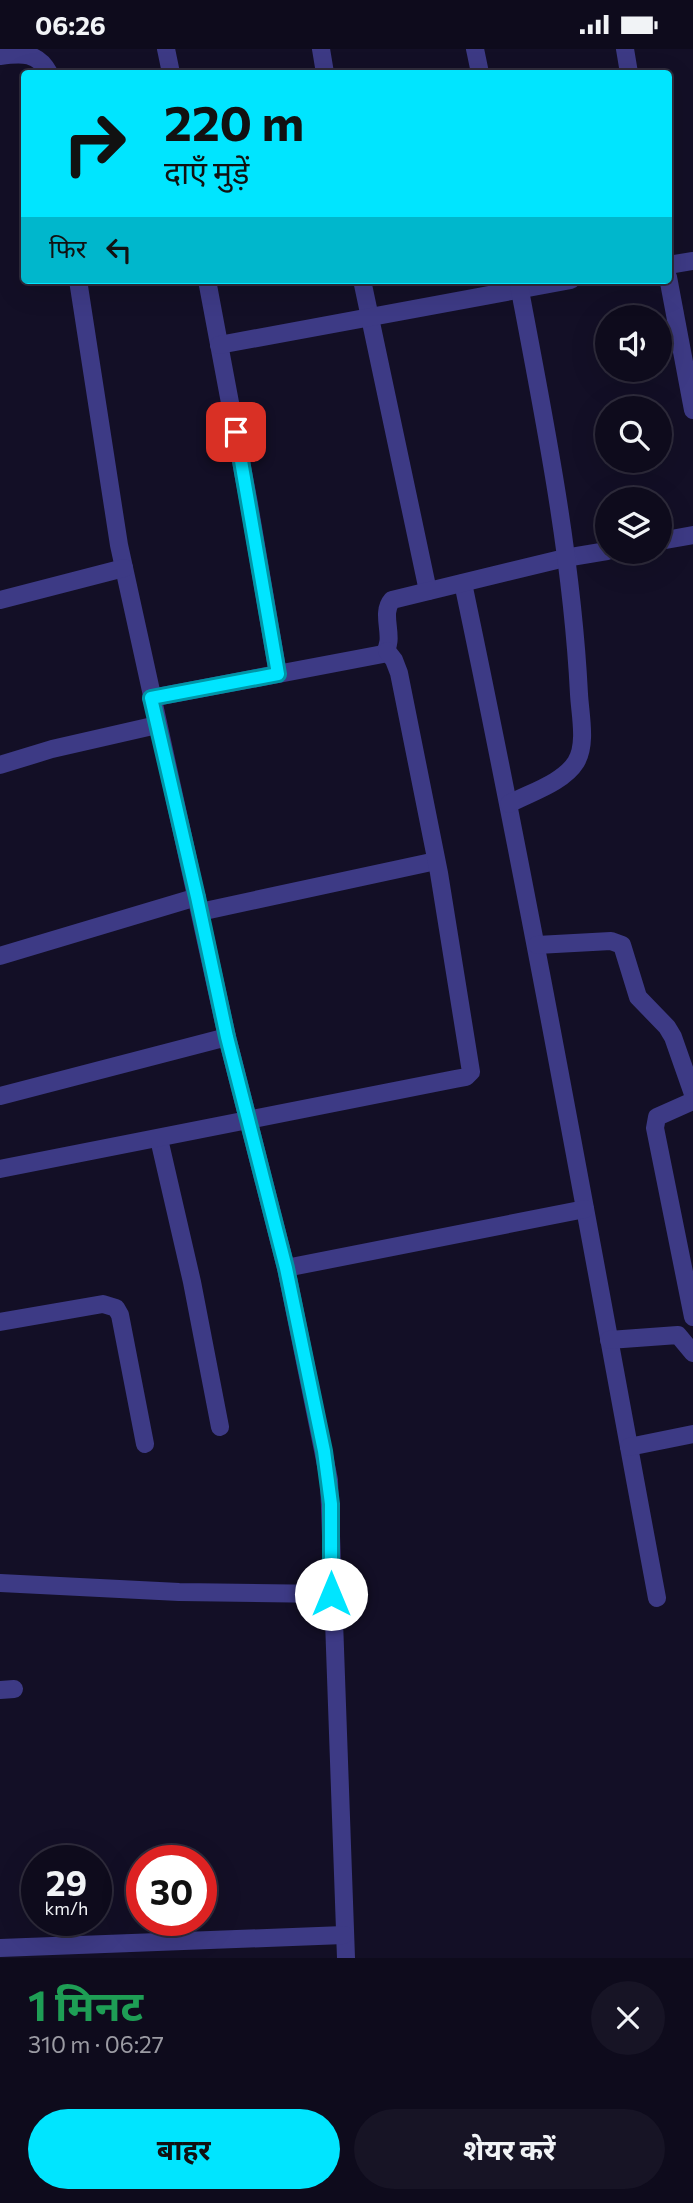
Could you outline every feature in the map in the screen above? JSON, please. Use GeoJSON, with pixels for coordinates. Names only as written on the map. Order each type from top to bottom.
{"type":"FeatureCollection","features":[{"type":"Feature","properties":{"kind":"street"},"geometry":{"type":"LineString","coordinates":[[166,49],[170,70]]}},
{"type":"Feature","properties":{"kind":"street"},"geometry":{"type":"LineString","coordinates":[[321,49],[324,70]]}},
{"type":"Feature","properties":{"kind":"street"},"geometry":{"type":"LineString","coordinates":[[475,49],[479,70]]}},
{"type":"Feature","properties":{"kind":"street"},"geometry":{"type":"LineString","coordinates":[[625,49],[628,70]]}},
{"type":"Feature","properties":{"kind":"street"},"geometry":{"type":"LineString","coordinates":[[0,55],[31,55],[42,61],[47,70]]}},
{"type":"Feature","properties":{"kind":"street"},"geometry":{"type":"LineString","coordinates":[[672,264],[693,261]]}},
{"type":"Feature","properties":{"kind":"street"},"geometry":{"type":"LineString","coordinates":[[79,284],[124,568],[151,698],[227,1037],[286,1268],[328,1480],[331,1504],[331,1594],[345,1958]]}},
{"type":"Feature","properties":{"kind":"street"},"geometry":{"type":"LineString","coordinates":[[208,284],[278,674]]}},
{"type":"Feature","properties":{"kind":"street"},"geometry":{"type":"LineString","coordinates":[[363,284],[428,591]]}},
{"type":"Feature","properties":{"kind":"street"},"geometry":{"type":"LineString","coordinates":[[219,345],[370,318],[519,284],[549,450],[565,558],[577,653],[581,736],[576,762],[557,779],[509,804]]}},
{"type":"Feature","properties":{"kind":"street"},"geometry":{"type":"LineString","coordinates":[[669,284],[693,410]]}},
{"type":"Feature","properties":{"kind":"street"},"geometry":{"type":"LineString","coordinates":[[672,539],[693,535]]}},
{"type":"Feature","properties":{"kind":"street"},"geometry":{"type":"LineString","coordinates":[[0,1169],[467,1077],[471,1072],[471,1064],[436,861],[398,673],[394,660],[387,651],[388,604],[428,591],[595,553]]}},
{"type":"Feature","properties":{"kind":"street"},"geometry":{"type":"LineString","coordinates":[[0,600],[124,568]]}},
{"type":"Feature","properties":{"kind":"street"},"geometry":{"type":"LineString","coordinates":[[463,583],[537,945],[657,1598]]}},
{"type":"Feature","properties":{"kind":"street"},"geometry":{"type":"LineString","coordinates":[[151,698],[359,660],[387,651]]}},
{"type":"Feature","properties":{"kind":"street"},"geometry":{"type":"LineString","coordinates":[[0,765],[52,749],[157,725]]}},
{"type":"Feature","properties":{"kind":"street"},"geometry":{"type":"LineString","coordinates":[[0,957],[199,904],[436,861]]}},
{"type":"Feature","properties":{"kind":"street"},"geometry":{"type":"LineString","coordinates":[[537,945],[611,941],[622,945],[638,997],[673,1037],[693,1094]]}},
{"type":"Feature","properties":{"kind":"street"},"geometry":{"type":"LineString","coordinates":[[0,1096],[227,1037]]}},
{"type":"Feature","properties":{"kind":"street"},"geometry":{"type":"LineString","coordinates":[[693,1101],[661,1114],[657,1117],[655,1128],[693,1317]]}},
{"type":"Feature","properties":{"kind":"street"},"geometry":{"type":"LineString","coordinates":[[159,1139],[192,1282],[220,1427]]}},
{"type":"Feature","properties":{"kind":"street"},"geometry":{"type":"LineString","coordinates":[[286,1268],[585,1209]]}},
{"type":"Feature","properties":{"kind":"street"},"geometry":{"type":"LineString","coordinates":[[0,1322],[103,1304],[116,1308],[120,1315],[145,1444]]}},
{"type":"Feature","properties":{"kind":"street"},"geometry":{"type":"LineString","coordinates":[[609,1340],[678,1335],[693,1353]]}},
{"type":"Feature","properties":{"kind":"street"},"geometry":{"type":"LineString","coordinates":[[629,1447],[693,1434]]}},
{"type":"Feature","properties":{"kind":"street"},"geometry":{"type":"LineString","coordinates":[[0,1583],[178,1593],[331,1594]]}},
{"type":"Feature","properties":{"kind":"street"},"geometry":{"type":"LineString","coordinates":[[0,1948],[344,1935]]}},
{"type":"Feature","properties":{"kind":"route"},"geometry":{"type":"LineString","coordinates":[[236,432],[278,674],[151,698],[227,1037],[286,1268],[313,1410],[324,1451],[331,1504],[331,1594]]}}]}
